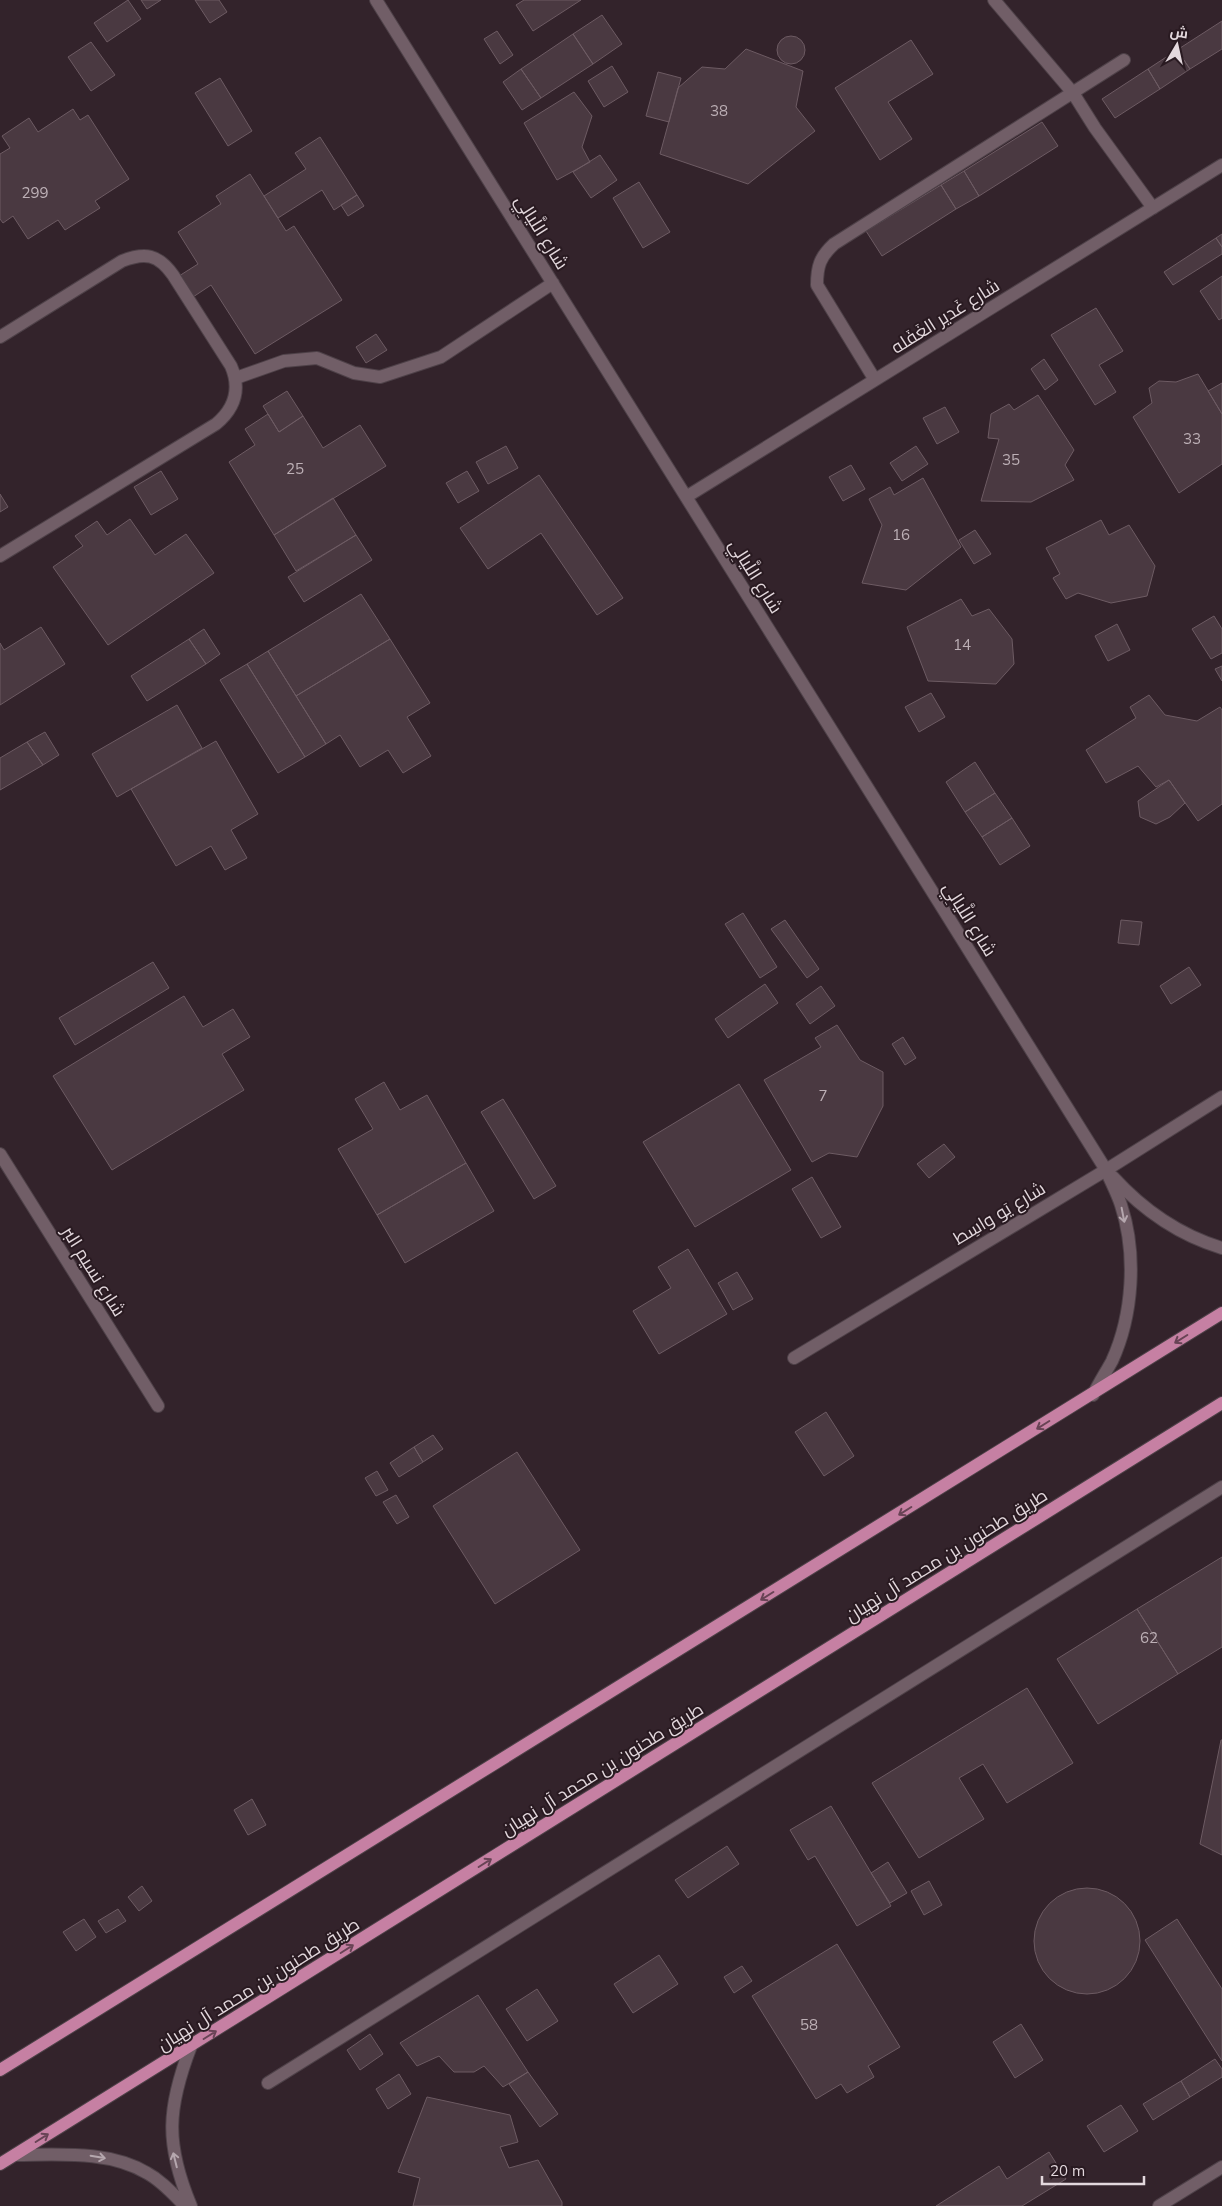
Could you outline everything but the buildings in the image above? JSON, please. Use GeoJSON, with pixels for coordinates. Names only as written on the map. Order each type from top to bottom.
{"type":"FeatureCollection","features":[{"type":"Feature","properties":{"kind":"main road"},"geometry":{"type":"LineString","coordinates":[[0,2070],[1222,1312]]}},
{"type":"Feature","properties":{"kind":"main road","name":"طريق طحنون بن محمد آل نهيان"},"geometry":{"type":"LineString","coordinates":[[0,2164],[1222,1404]]}},
{"type":"Feature","properties":{"kind":"street","name":"شارع اللَّيالِي"},"geometry":{"type":"LineString","coordinates":[[376,0],[1106,1170],[1121,1206],[1129,1245],[1130,1284],[1121,1332],[1112,1361],[1092,1394]]}},
{"type":"Feature","properties":{"kind":"street"},"geometry":{"type":"LineString","coordinates":[[994,0],[1073,93],[1095,128],[1153,208]]}},
{"type":"Feature","properties":{"kind":"street"},"geometry":{"type":"LineString","coordinates":[[875,380],[818,285],[817,269],[822,254],[834,244],[1124,60]]}},
{"type":"Feature","properties":{"kind":"street","name":"شارع غَدير الغَفَله"},"geometry":{"type":"LineString","coordinates":[[686,497],[1222,165]]}},
{"type":"Feature","properties":{"kind":"street"},"geometry":{"type":"LineString","coordinates":[[0,337],[122,261],[136,256],[150,256],[164,263],[174,275],[231,366],[236,378],[237,392],[233,404],[226,415],[216,424],[0,556]]}},
{"type":"Feature","properties":{"kind":"street"},"geometry":{"type":"LineString","coordinates":[[236,378],[284,362],[317,358],[354,373],[380,377],[441,357],[553,284]]}},
{"type":"Feature","properties":{"kind":"street","name":"شارع يَو واسِط"},"geometry":{"type":"LineString","coordinates":[[794,1358],[1106,1170],[1222,1097]]}},
{"type":"Feature","properties":{"kind":"street","name":"شارع نسيم البر"},"geometry":{"type":"LineString","coordinates":[[0,1154],[158,1406]]}},
{"type":"Feature","properties":{"kind":"street","name":"شارع اللَّيالِي"},"geometry":{"type":"LineString","coordinates":[[1106,1170],[1128,1194],[1153,1214],[1180,1231],[1222,1248]]}},
{"type":"Feature","properties":{"kind":"street"},"geometry":{"type":"LineString","coordinates":[[268,2083],[1222,1487]]}},
{"type":"Feature","properties":{"kind":"street"},"geometry":{"type":"LineString","coordinates":[[191,2046],[174,2100],[172,2129],[173,2154],[191,2206]]}},
{"type":"Feature","properties":{"kind":"street"},"geometry":{"type":"LineString","coordinates":[[15,2155],[91,2156],[127,2164],[148,2173],[185,2206]]}},
{"type":"Feature","properties":{"kind":"street"},"geometry":{"type":"LineString","coordinates":[[1159,2206],[1222,2167]]}}]}
